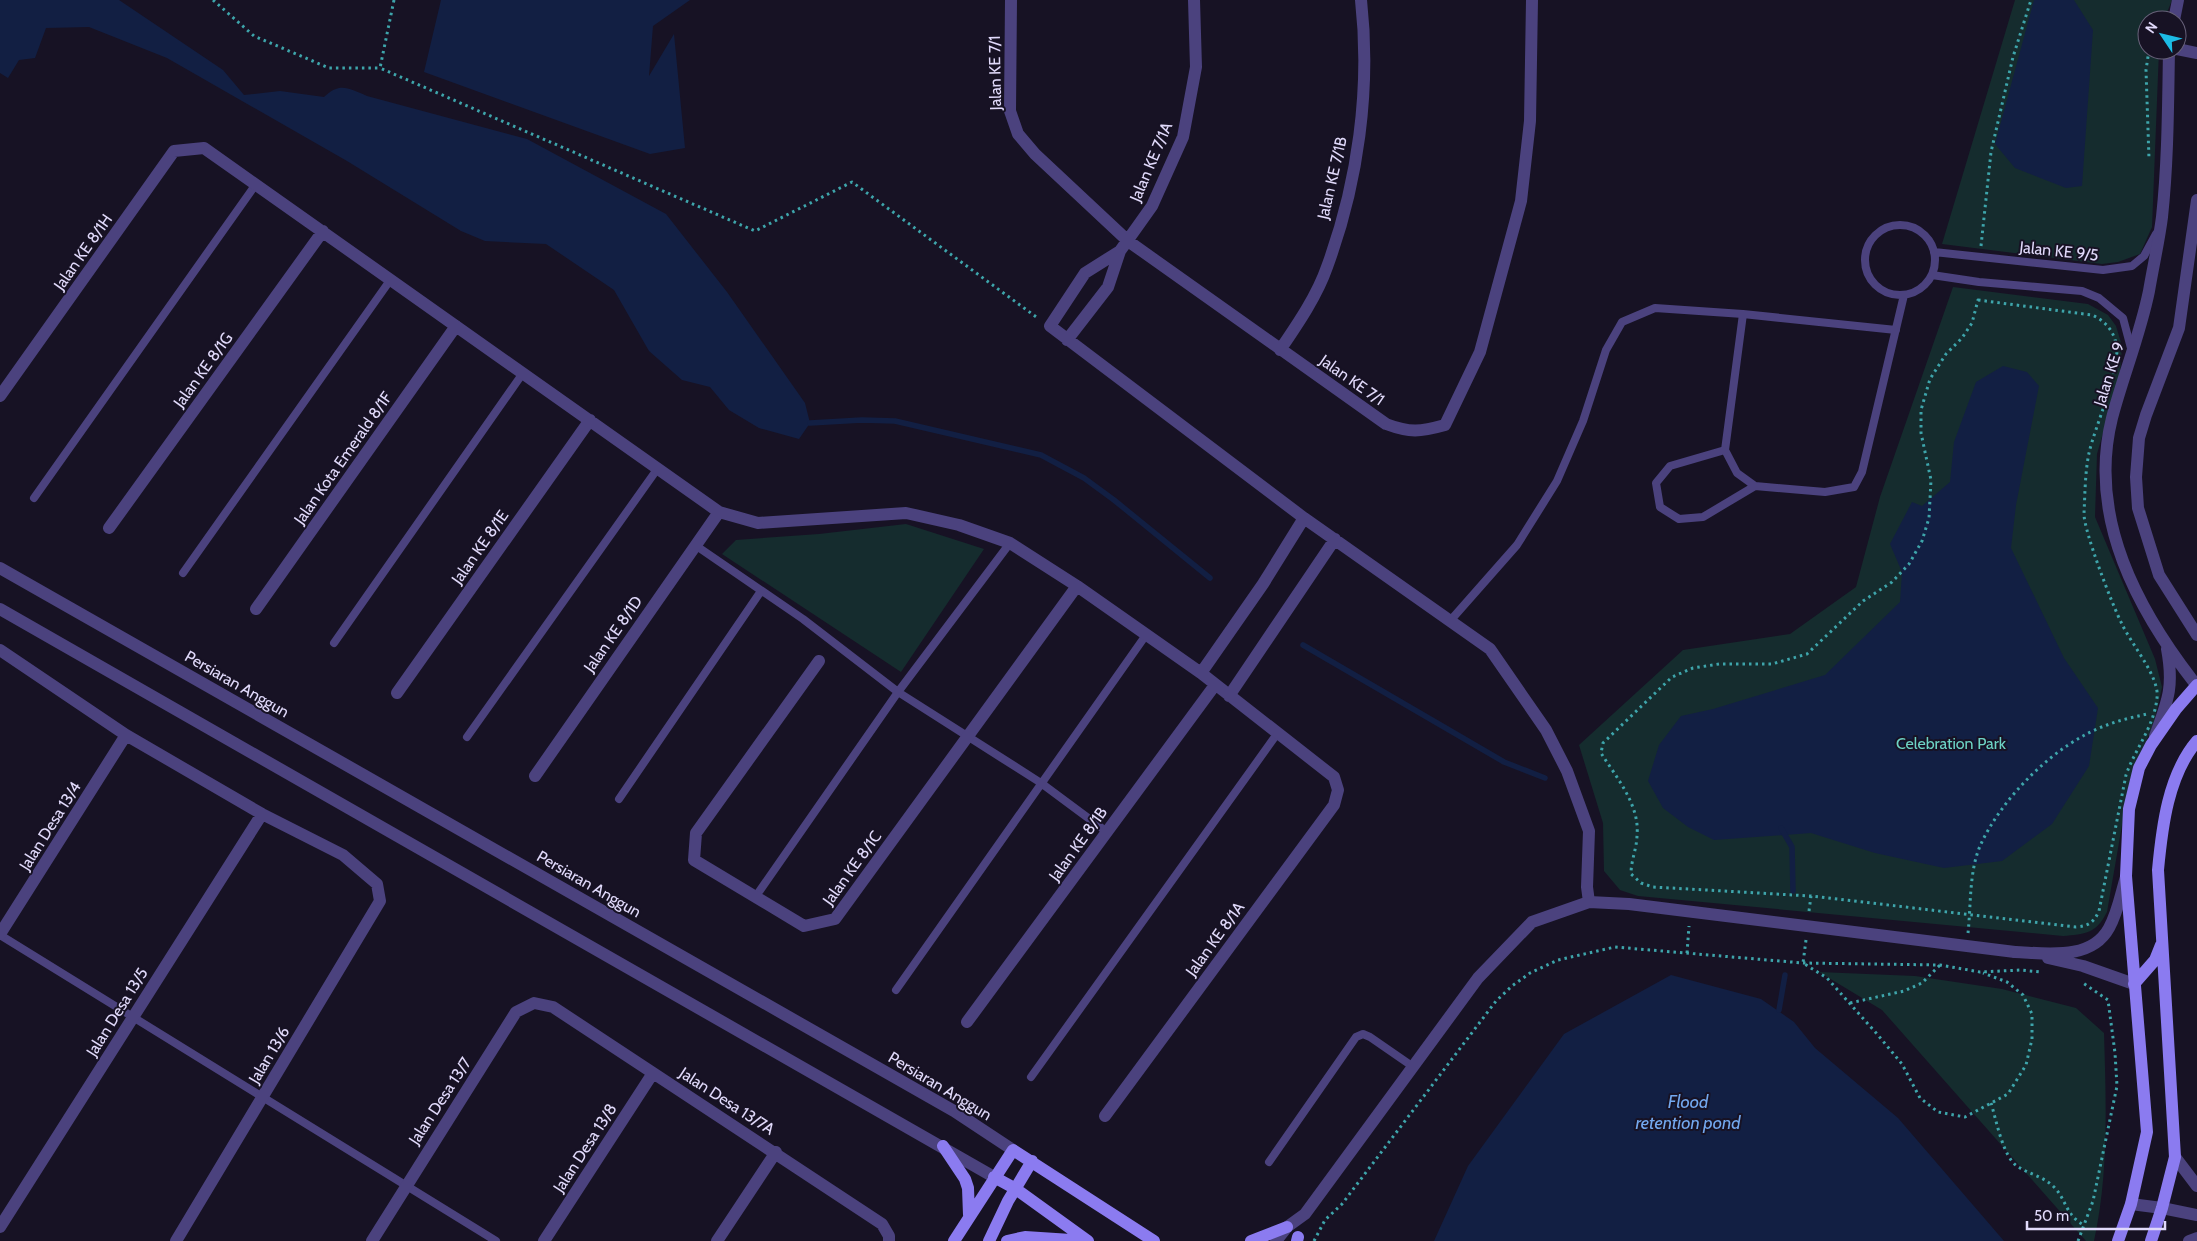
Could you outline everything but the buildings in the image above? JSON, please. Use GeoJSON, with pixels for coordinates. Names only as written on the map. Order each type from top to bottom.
{"type":"FeatureCollection","features":[{"type":"Feature","properties":{"kind":"main road"},"geometry":{"type":"LineString","coordinates":[[2118,1241],[2131,1204],[2147,1132],[2126,876],[2129,809],[2139,768],[2151,745],[2176,709],[2197,686]]}},
{"type":"Feature","properties":{"kind":"main road"},"geometry":{"type":"LineString","coordinates":[[2151,1241],[2162,1208],[2175,1157],[2158,870],[2161,834],[2176,776],[2188,752],[2197,740]]}},
{"type":"Feature","properties":{"kind":"main road"},"geometry":{"type":"LineString","coordinates":[[2134,984],[2155,960],[2162,943]]}},
{"type":"Feature","properties":{"kind":"main road"},"geometry":{"type":"LineString","coordinates":[[942,1146],[965,1179],[968,1188],[969,1215]]}},
{"type":"Feature","properties":{"kind":"main road","name":"Persiaran Anggun"},"geometry":{"type":"LineString","coordinates":[[1012,1150],[1032,1161],[1154,1241]]}},
{"type":"Feature","properties":{"kind":"main road"},"geometry":{"type":"LineString","coordinates":[[954,1241],[1012,1150]]}},
{"type":"Feature","properties":{"kind":"main road"},"geometry":{"type":"LineString","coordinates":[[989,1241],[1008,1201],[1032,1161]]}},
{"type":"Feature","properties":{"kind":"main road"},"geometry":{"type":"LineString","coordinates":[[994,1177],[1016,1189],[1087,1241]]}},
{"type":"Feature","properties":{"kind":"main road"},"geometry":{"type":"LineString","coordinates":[[1251,1241],[1287,1227]]}},
{"type":"Feature","properties":{"kind":"main road"},"geometry":{"type":"LineString","coordinates":[[1008,1241],[1025,1237],[1087,1241]]}},
{"type":"Feature","properties":{"kind":"street","name":"Jalan KE 7/1"},"geometry":{"type":"LineString","coordinates":[[1011,0],[1010,110],[1018,134],[1035,154],[1124,246],[1280,350],[1386,424],[1405,431],[1423,431],[1445,425],[1480,352],[1521,201],[1530,121],[1532,0]]}},
{"type":"Feature","properties":{"kind":"street","name":"Jalan KE 7/1A"},"geometry":{"type":"LineString","coordinates":[[1124,246],[1152,206],[1184,137],[1196,67],[1194,0]]}},
{"type":"Feature","properties":{"kind":"street","name":"Jalan KE 7/1B"},"geometry":{"type":"LineString","coordinates":[[1280,350],[1297,326],[1327,268],[1348,192],[1363,111],[1364,25],[1361,0]]}},
{"type":"Feature","properties":{"kind":"street","name":"Jalan KE 9"},"geometry":{"type":"LineString","coordinates":[[2169,60],[2167,146],[2160,226],[2148,293],[2133,356],[2112,420],[2106,469],[2109,515],[2128,578],[2166,646],[2197,686]]}},
{"type":"Feature","properties":{"kind":"street","name":"Jalan KE 8/1H"},"geometry":{"type":"LineString","coordinates":[[0,396],[174,151],[204,148],[256,184]]}},
{"type":"Feature","properties":{"kind":"street"},"geometry":{"type":"LineString","coordinates":[[256,184],[719,512],[758,523],[906,513],[959,525],[1010,543],[1077,586],[1201,673],[1277,734]]}},
{"type":"Feature","properties":{"kind":"street"},"geometry":{"type":"LineString","coordinates":[[2197,200],[2179,328],[2139,438],[2136,477],[2138,508],[2146,540],[2160,575],[2197,636]]}},
{"type":"Feature","properties":{"kind":"street","name":"Jalan KE 8/1G"},"geometry":{"type":"LineString","coordinates":[[109,528],[323,232]]}},
{"type":"Feature","properties":{"kind":"street"},"geometry":{"type":"LineString","coordinates":[[1124,246],[1085,273],[1050,326],[1304,518],[1490,649],[1546,730],[1567,771],[1589,831],[1587,887],[1589,902]]}},
{"type":"Feature","properties":{"kind":"street"},"geometry":{"type":"LineString","coordinates":[[1067,340],[1108,288],[1124,246]]}},
{"type":"Feature","properties":{"kind":"street","name":"Jalan Kota Emerald 8/1F"},"geometry":{"type":"LineString","coordinates":[[256,609],[456,326]]}},
{"type":"Feature","properties":{"kind":"street","name":"Jalan KE 8/1E"},"geometry":{"type":"LineString","coordinates":[[397,693],[590,420]]}},
{"type":"Feature","properties":{"kind":"street","name":"Jalan KE 8/1D"},"geometry":{"type":"LineString","coordinates":[[535,776],[719,512]]}},
{"type":"Feature","properties":{"kind":"street"},"geometry":{"type":"LineString","coordinates":[[1201,673],[1263,584],[1304,518]]}},
{"type":"Feature","properties":{"kind":"street"},"geometry":{"type":"LineString","coordinates":[[1229,696],[1335,539]]}},
{"type":"Feature","properties":{"kind":"street","name":"Persiaran Anggun"},"geometry":{"type":"LineString","coordinates":[[0,568],[954,1111],[1012,1150]]}},
{"type":"Feature","properties":{"kind":"street","name":"Jalan KE 8/1C"},"geometry":{"type":"LineString","coordinates":[[820,661],[696,833],[694,860],[804,926],[835,919],[1077,586]]}},
{"type":"Feature","properties":{"kind":"street"},"geometry":{"type":"LineString","coordinates":[[2174,599],[2197,619]]}},
{"type":"Feature","properties":{"kind":"street"},"geometry":{"type":"LineString","coordinates":[[0,609],[994,1177]]}},
{"type":"Feature","properties":{"kind":"street"},"geometry":{"type":"LineString","coordinates":[[2151,745],[2159,710],[2172,675],[2166,646]]}},
{"type":"Feature","properties":{"kind":"street"},"geometry":{"type":"LineString","coordinates":[[0,650],[126,735],[262,814]]}},
{"type":"Feature","properties":{"kind":"street","name":"Jalan KE 8/1B"},"geometry":{"type":"LineString","coordinates":[[967,1022],[1214,685]]}},
{"type":"Feature","properties":{"kind":"street","name":"Jalan KE 8/1A"},"geometry":{"type":"LineString","coordinates":[[1105,1116],[1334,804],[1338,790],[1334,777],[1277,734]]}},
{"type":"Feature","properties":{"kind":"street","name":"Jalan Desa 13/4"},"geometry":{"type":"LineString","coordinates":[[0,935],[126,735]]}},
{"type":"Feature","properties":{"kind":"street","name":"Jalan 13/6"},"geometry":{"type":"LineString","coordinates":[[176,1241],[380,901],[377,884],[343,855],[262,814]]}},
{"type":"Feature","properties":{"kind":"street","name":"Jalan Desa 13/5"},"geometry":{"type":"LineString","coordinates":[[0,1227],[262,814]]}},
{"type":"Feature","properties":{"kind":"street"},"geometry":{"type":"LineString","coordinates":[[2015,952],[2072,953],[2088,948],[2103,937],[2114,918],[2126,876]]}},
{"type":"Feature","properties":{"kind":"street"},"geometry":{"type":"LineString","coordinates":[[1276,1241],[1287,1227],[1304,1214],[1478,978],[1532,922],[1589,902],[1690,911],[1903,940],[2015,952],[2083,966],[2134,984]]}},
{"type":"Feature","properties":{"kind":"street","name":"Jalan Desa 13/7"},"geometry":{"type":"LineString","coordinates":[[372,1241],[406,1184],[516,1012],[534,1002],[553,1007]]}},
{"type":"Feature","properties":{"kind":"street","name":"Jalan Desa 13/7A"},"geometry":{"type":"LineString","coordinates":[[553,1007],[776,1152],[882,1224],[889,1236],[889,1241]]}},
{"type":"Feature","properties":{"kind":"street","name":"Jalan Desa 13/8"},"geometry":{"type":"LineString","coordinates":[[544,1241],[653,1073]]}},
{"type":"Feature","properties":{"kind":"street"},"geometry":{"type":"LineString","coordinates":[[717,1241],[776,1152]]}},
{"type":"Feature","properties":{"kind":"street"},"geometry":{"type":"LineString","coordinates":[[2175,1157],[2197,1186]]}},
{"type":"Feature","properties":{"kind":"street"},"geometry":{"type":"LineString","coordinates":[[2131,1204],[2162,1208],[2197,1216]]}},
{"type":"Feature","properties":{"kind":"street"},"geometry":{"type":"LineString","coordinates":[[1297,1240],[1304,1214]]}},
{"type":"Feature","properties":{"kind":"street"},"geometry":{"type":"LineString","coordinates":[[2189,1241],[2197,1238]]}},
{"type":"Feature","properties":{"kind":"lane"},"geometry":{"type":"LineString","coordinates":[[34,498],[256,184]]}},
{"type":"Feature","properties":{"kind":"lane"},"geometry":{"type":"LineString","coordinates":[[1900,225],[1911,227],[1925,236],[1934,252],[1932,275],[1925,285],[1916,292],[1904,296],[1886,293],[1872,283],[1866,273],[1864,262],[1871,240],[1878,232],[1888,226],[1900,225]]}},
{"type":"Feature","properties":{"kind":"lane","name":"Jalan KE 9/5"},"geometry":{"type":"LineString","coordinates":[[1934,252],[2084,270],[2103,270],[2132,266],[2144,256],[2160,226]]}},
{"type":"Feature","properties":{"kind":"lane"},"geometry":{"type":"LineString","coordinates":[[1932,275],[1979,282],[2082,291],[2099,298],[2122,318],[2133,356]]}},
{"type":"Feature","properties":{"kind":"lane"},"geometry":{"type":"LineString","coordinates":[[183,573],[391,279]]}},
{"type":"Feature","properties":{"kind":"lane"},"geometry":{"type":"LineString","coordinates":[[1743,314],[1725,450],[1737,473],[1756,486],[1825,492],[1854,487],[1862,472],[1904,296]]}},
{"type":"Feature","properties":{"kind":"lane"},"geometry":{"type":"LineString","coordinates":[[1450,621],[1517,545],[1557,481],[1583,421],[1606,350],[1622,322],[1655,308],[1743,314],[1896,330]]}},
{"type":"Feature","properties":{"kind":"lane"},"geometry":{"type":"LineString","coordinates":[[334,643],[523,373]]}},
{"type":"Feature","properties":{"kind":"lane"},"geometry":{"type":"LineString","coordinates":[[1725,450],[1670,466],[1656,483],[1660,507],[1679,519],[1703,517],[1756,486]]}},
{"type":"Feature","properties":{"kind":"lane"},"geometry":{"type":"LineString","coordinates":[[467,737],[658,468]]}},
{"type":"Feature","properties":{"kind":"lane"},"geometry":{"type":"LineString","coordinates":[[756,896],[898,692],[1010,543]]}},
{"type":"Feature","properties":{"kind":"lane"},"geometry":{"type":"LineString","coordinates":[[695,544],[803,619],[898,692],[1041,783],[1107,832]]}},
{"type":"Feature","properties":{"kind":"lane"},"geometry":{"type":"LineString","coordinates":[[619,798],[761,591]]}},
{"type":"Feature","properties":{"kind":"lane"},"geometry":{"type":"LineString","coordinates":[[896,990],[1146,635]]}},
{"type":"Feature","properties":{"kind":"lane"},"geometry":{"type":"LineString","coordinates":[[1031,1078],[1277,734]]}},
{"type":"Feature","properties":{"kind":"lane"},"geometry":{"type":"LineString","coordinates":[[0,935],[496,1241]]}},
{"type":"Feature","properties":{"kind":"lane"},"geometry":{"type":"LineString","coordinates":[[1269,1162],[1356,1037],[1363,1034],[1370,1037],[1412,1066]]}},
{"type":"Feature","properties":{"kind":"path"},"geometry":{"type":"LineString","coordinates":[[213,0],[254,36],[329,68],[380,68],[755,231],[852,182],[1050,326]]}},
{"type":"Feature","properties":{"kind":"path"},"geometry":{"type":"LineString","coordinates":[[380,68],[394,0]]}},
{"type":"Feature","properties":{"kind":"path"},"geometry":{"type":"LineString","coordinates":[[1980,257],[1991,152],[2013,57],[2031,0]]}},
{"type":"Feature","properties":{"kind":"path"},"geometry":{"type":"LineString","coordinates":[[2148,60],[2146,70],[2149,167]]}},
{"type":"Feature","properties":{"kind":"path"},"geometry":{"type":"LineString","coordinates":[[1981,244],[1990,246]]}},
{"type":"Feature","properties":{"kind":"path"},"geometry":{"type":"LineString","coordinates":[[1978,300],[2092,316],[2101,319],[2112,332],[2116,344],[2113,370],[2089,454],[2084,516],[2122,624],[2152,677],[2158,697],[2159,710],[2132,757],[2126,775],[2099,911],[2094,921],[2086,926],[2076,927],[1811,896],[1653,887],[1641,884],[1631,874],[1631,860],[1638,837],[1638,825],[1630,800],[1601,753],[1603,743],[1672,677],[1693,668],[1719,664],[1772,664],[1807,654],[1862,601],[1892,582],[1914,556],[1922,541],[1929,518],[1931,480],[1921,433],[1921,410],[1930,379],[1946,354],[1962,338],[1972,323],[1978,300]]}},
{"type":"Feature","properties":{"kind":"path"},"geometry":{"type":"LineString","coordinates":[[1964,971],[1974,874],[1980,847],[2002,808],[2034,771],[2073,742],[2106,725],[2159,710]]}},
{"type":"Feature","properties":{"kind":"path"},"geometry":{"type":"LineString","coordinates":[[1687,953],[1690,911]]}},
{"type":"Feature","properties":{"kind":"path"},"geometry":{"type":"LineString","coordinates":[[1314,1241],[1325,1220],[1342,1204],[1496,1001],[1530,972],[1558,960],[1615,947],[1803,963],[1940,965],[1964,971],[2021,970],[2046,972]]}},
{"type":"Feature","properties":{"kind":"path"},"geometry":{"type":"LineString","coordinates":[[1803,963],[1827,978],[1902,1064],[1920,1098],[1938,1112],[1965,1117],[2008,1094],[2026,1065],[2032,1039],[2032,1014],[2023,995],[2007,982],[1980,972]]}},
{"type":"Feature","properties":{"kind":"path"},"geometry":{"type":"LineString","coordinates":[[1849,1003],[1904,991],[1922,982],[1940,965]]}},
{"type":"Feature","properties":{"kind":"path"},"geometry":{"type":"LineString","coordinates":[[2078,980],[2108,1000],[2117,1086],[2092,1201],[2078,1241]]}},
{"type":"Feature","properties":{"kind":"path"},"geometry":{"type":"LineString","coordinates":[[1991,1103],[2008,1156],[2014,1165],[2047,1181],[2055,1188],[2069,1213],[2084,1225]]}},
{"type":"Feature","properties":{"kind":"green space"},"geometry":{"type":"Polygon","coordinates":[[[2015,0],[2172,0],[2168,10],[2137,10],[2137,60],[2159,60],[2152,227],[2140,254],[2118,262],[2102,264],[1942,244],[2015,0]]]}},
{"type":"Feature","properties":{"kind":"green space","name":"Celebration Park"},"geometry":{"type":"Polygon","coordinates":[[[1953,287],[2088,304],[2108,315],[2116,326],[2122,346],[2120,373],[2097,454],[2095,517],[2155,659],[2162,687],[2154,723],[2130,779],[2107,912],[2099,925],[2089,932],[2063,936],[1638,896],[1620,890],[1604,871],[1603,823],[1579,745],[1683,650],[1790,634],[1856,587],[1880,497],[1953,287]]]}},
{"type":"Feature","properties":{"kind":"green space"},"geometry":{"type":"Polygon","coordinates":[[[906,524],[984,549],[901,672],[722,554],[736,540],[819,534],[906,524]]]}},
{"type":"Feature","properties":{"kind":"green space"},"geometry":{"type":"Polygon","coordinates":[[[1819,972],[1915,976],[2002,989],[2076,1008],[2104,1033],[2106,1111],[2104,1163],[2099,1215],[2094,1241],[2086,1241],[1882,1010],[1819,972]]]}},
{"type":"Feature","properties":{"kind":"water"},"geometry":{"type":"Polygon","coordinates":[[[0,0],[119,0],[223,70],[244,95],[280,91],[324,97],[335,89],[344,88],[367,96],[527,139],[666,214],[727,292],[805,403],[810,423],[799,439],[759,428],[729,410],[710,387],[682,380],[649,351],[614,290],[546,244],[485,241],[461,231],[347,161],[167,58],[89,27],[46,28],[35,58],[19,60],[8,78],[0,73],[0,0]]]}},
{"type":"Feature","properties":{"kind":"water"},"geometry":{"type":"Polygon","coordinates":[[[441,0],[690,0],[653,26],[649,76],[674,34],[685,148],[650,154],[424,72],[441,0]]]}},
{"type":"Feature","properties":{"kind":"water"},"geometry":{"type":"Polygon","coordinates":[[[2034,0],[2074,0],[2093,30],[2082,186],[2066,188],[2015,168],[1995,144],[2034,0]]]}},
{"type":"Feature","properties":{"kind":"water"},"geometry":{"type":"Polygon","coordinates":[[[2003,366],[2027,372],[2039,386],[2016,505],[2011,548],[2064,658],[2098,708],[2089,766],[2052,824],[2002,861],[1944,868],[1875,853],[1811,833],[1714,840],[1688,827],[1663,808],[1648,781],[1659,745],[1681,716],[1713,709],[1825,675],[1900,602],[1902,572],[1890,544],[1912,502],[1922,506],[1950,482],[1954,442],[1976,382],[2003,366]]]}},
{"type":"Feature","properties":{"kind":"water","name":"Flood retention pond"},"geometry":{"type":"Polygon","coordinates":[[[1671,975],[1761,999],[1794,1022],[1815,1048],[1898,1118],[2004,1241],[1434,1241],[1468,1166],[1564,1034],[1671,975]]]}},
{"type":"Feature","properties":{"kind":"waterway"},"geometry":{"type":"LineString","coordinates":[[810,423],[862,420],[895,421],[1041,455],[1084,478],[1210,578]]}},
{"type":"Feature","properties":{"kind":"waterway"},"geometry":{"type":"LineString","coordinates":[[1303,645],[1504,762],[1545,778]]}},
{"type":"Feature","properties":{"kind":"waterway"},"geometry":{"type":"LineString","coordinates":[[1781,828],[1792,847],[1793,891]]}},
{"type":"Feature","properties":{"kind":"waterway"},"geometry":{"type":"LineString","coordinates":[[1779,1010],[1785,975]]}}]}
